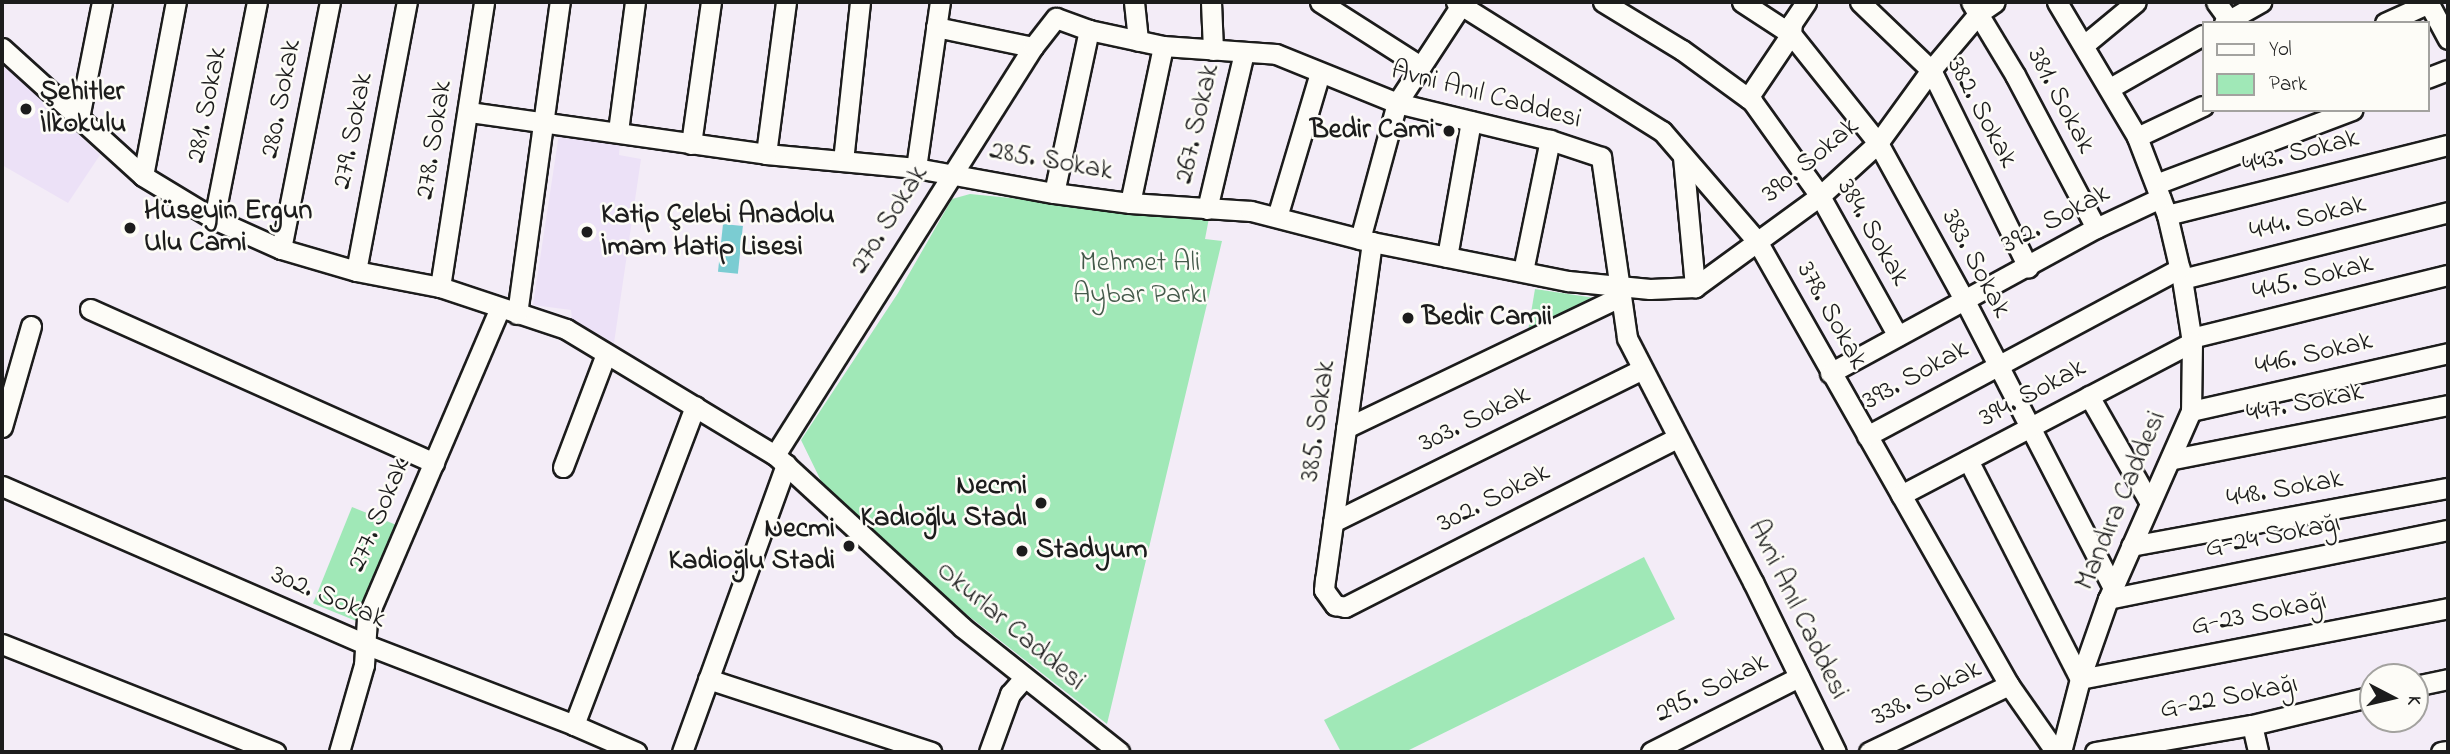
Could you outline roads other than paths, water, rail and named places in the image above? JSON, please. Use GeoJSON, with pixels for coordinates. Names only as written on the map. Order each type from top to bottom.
{"type":"FeatureCollection","features":[{"type":"Feature","properties":{"kind":"street"},"geometry":{"type":"LineString","coordinates":[[79,118],[102,2]]}},
{"type":"Feature","properties":{"kind":"street"},"geometry":{"type":"LineString","coordinates":[[143,176],[176,2]]}},
{"type":"Feature","properties":{"kind":"street","name":"281. Sokak"},"geometry":{"type":"LineString","coordinates":[[214,219],[257,2]]}},
{"type":"Feature","properties":{"kind":"street","name":"280. Sokak"},"geometry":{"type":"LineString","coordinates":[[281,249],[330,2]]}},
{"type":"Feature","properties":{"kind":"street","name":"279. Sokak"},"geometry":{"type":"LineString","coordinates":[[356,271],[407,2]]}},
{"type":"Feature","properties":{"kind":"street","name":"278. Sokak"},"geometry":{"type":"LineString","coordinates":[[440,287],[484,2]]}},
{"type":"Feature","properties":{"kind":"street","name":"277. Sokak"},"geometry":{"type":"LineString","coordinates":[[338,752],[364,665],[367,618],[434,463],[509,311],[544,123],[560,2]]}},
{"type":"Feature","properties":{"kind":"street"},"geometry":{"type":"LineString","coordinates":[[618,131],[635,2]]}},
{"type":"Feature","properties":{"kind":"street"},"geometry":{"type":"LineString","coordinates":[[691,144],[711,2]]}},
{"type":"Feature","properties":{"kind":"street"},"geometry":{"type":"LineString","coordinates":[[766,154],[786,2]]}},
{"type":"Feature","properties":{"kind":"street"},"geometry":{"type":"LineString","coordinates":[[843,160],[860,2]]}},
{"type":"Feature","properties":{"kind":"street"},"geometry":{"type":"LineString","coordinates":[[916,167],[940,2]]}},
{"type":"Feature","properties":{"kind":"street"},"geometry":{"type":"LineString","coordinates":[[1134,2],[1138,41]]}},
{"type":"Feature","properties":{"kind":"street"},"geometry":{"type":"LineString","coordinates":[[1211,2],[1213,50]]}},
{"type":"Feature","properties":{"kind":"street"},"geometry":{"type":"LineString","coordinates":[[1320,2],[1420,66]]}},
{"type":"Feature","properties":{"kind":"street","name":"384. Sokak"},"geometry":{"type":"LineString","coordinates":[[1603,2],[1682,50],[1748,98],[1820,196],[1898,336]]}},
{"type":"Feature","properties":{"kind":"street","name":"383. Sokak"},"geometry":{"type":"LineString","coordinates":[[1742,2],[1791,34],[1878,143],[1965,300],[2111,594]]}},
{"type":"Feature","properties":{"kind":"street"},"geometry":{"type":"LineString","coordinates":[[1748,98],[1791,34],[1792,23],[1806,2]]}},
{"type":"Feature","properties":{"kind":"street","name":"382. Sokak"},"geometry":{"type":"LineString","coordinates":[[1860,2],[1931,70],[2028,267]]}},
{"type":"Feature","properties":{"kind":"street","name":"Mandıra Caddesi"},"geometry":{"type":"LineString","coordinates":[[2057,2],[2137,137],[2161,199],[2181,274],[2191,340],[2191,411],[2173,458],[2149,501],[2111,594],[2080,679],[2062,752]]}},
{"type":"Feature","properties":{"kind":"street"},"geometry":{"type":"LineString","coordinates":[[2084,45],[2136,2]]}},
{"type":"Feature","properties":{"kind":"street"},"geometry":{"type":"LineString","coordinates":[[2216,2],[2227,21]]}},
{"type":"Feature","properties":{"kind":"street"},"geometry":{"type":"LineString","coordinates":[[2230,21],[2261,2]]}},
{"type":"Feature","properties":{"kind":"street","name":"385. Sokak"},"geometry":{"type":"LineString","coordinates":[[1335,605],[1324,590],[1346,428],[1366,240],[1397,103],[1460,3]]}},
{"type":"Feature","properties":{"kind":"street","name":"378. Sokak"},"geometry":{"type":"LineString","coordinates":[[1460,3],[1662,131],[1757,241],[2009,685],[2056,752]]}},
{"type":"Feature","properties":{"kind":"street","name":"390. Sokak"},"geometry":{"type":"LineString","coordinates":[[1695,287],[1820,196],[1878,143],[1982,6]]}},
{"type":"Feature","properties":{"kind":"street","name":"381. Sokak"},"geometry":{"type":"LineString","coordinates":[[1982,6],[2095,228]]}},
{"type":"Feature","properties":{"kind":"street"},"geometry":{"type":"LineString","coordinates":[[2391,21],[2436,7],[2448,39]]}},
{"type":"Feature","properties":{"kind":"street","name":"Avni Anıl Caddesi"},"geometry":{"type":"LineString","coordinates":[[1056,10],[1089,30],[1138,41],[1163,46],[1276,54],[1397,103],[1550,140],[1601,157],[1627,338],[1836,752]]}},
{"type":"Feature","properties":{"kind":"street","name":"270. Sokak"},"geometry":{"type":"LineString","coordinates":[[682,752],[780,460],[953,173],[1056,10]]}},
{"type":"Feature","properties":{"kind":"street"},"geometry":{"type":"LineString","coordinates":[[936,27],[1033,47]]}},
{"type":"Feature","properties":{"kind":"street"},"geometry":{"type":"LineString","coordinates":[[1054,193],[1089,30]]}},
{"type":"Feature","properties":{"kind":"street"},"geometry":{"type":"LineString","coordinates":[[2110,89],[2202,36]]}},
{"type":"Feature","properties":{"kind":"street"},"geometry":{"type":"LineString","coordinates":[[1130,203],[1163,46]]}},
{"type":"Feature","properties":{"kind":"street","name":"Okurlar Caddesi"},"geometry":{"type":"LineString","coordinates":[[2,48],[143,176],[214,219],[281,249],[356,271],[440,287],[566,329],[695,406],[780,460],[962,627],[1023,679],[1119,752]]}},
{"type":"Feature","properties":{"kind":"street","name":"267. Sokak"},"geometry":{"type":"LineString","coordinates":[[1207,209],[1244,52]]}},
{"type":"Feature","properties":{"kind":"street"},"geometry":{"type":"LineString","coordinates":[[2429,78],[2448,70]]}},
{"type":"Feature","properties":{"kind":"street"},"geometry":{"type":"LineString","coordinates":[[1278,217],[1320,73]]}},
{"type":"Feature","properties":{"kind":"street"},"geometry":{"type":"LineString","coordinates":[[2137,137],[2202,106]]}},
{"type":"Feature","properties":{"kind":"street","name":"285. Sokak"},"geometry":{"type":"LineString","coordinates":[[469,112],[766,154],[916,167],[1054,193],[1130,203],[1251,211],[1366,240],[1619,292]]}},
{"type":"Feature","properties":{"kind":"street"},"geometry":{"type":"LineString","coordinates":[[2161,199],[2348,112]]}},
{"type":"Feature","properties":{"kind":"street"},"geometry":{"type":"LineString","coordinates":[[1447,257],[1471,121]]}},
{"type":"Feature","properties":{"kind":"street"},"geometry":{"type":"LineString","coordinates":[[1523,271],[1550,140]]}},
{"type":"Feature","properties":{"kind":"street","name":"443. Sokak"},"geometry":{"type":"LineString","coordinates":[[2161,199],[2448,145]]}},
{"type":"Feature","properties":{"kind":"street"},"geometry":{"type":"LineString","coordinates":[[1346,428],[1619,292],[1695,287],[1683,157]]}},
{"type":"Feature","properties":{"kind":"street","name":"392. Sokak"},"geometry":{"type":"LineString","coordinates":[[1830,373],[2095,228],[2161,199]]}},
{"type":"Feature","properties":{"kind":"street","name":"444. Sokak"},"geometry":{"type":"LineString","coordinates":[[2181,274],[2448,212]]}},
{"type":"Feature","properties":{"kind":"street","name":"393. Sokak"},"geometry":{"type":"LineString","coordinates":[[1867,436],[1996,364],[2181,274]]}},
{"type":"Feature","properties":{"kind":"street","name":"445. Sokak"},"geometry":{"type":"LineString","coordinates":[[2191,340],[2448,275]]}},
{"type":"Feature","properties":{"kind":"street"},"geometry":{"type":"LineString","coordinates":[[90,309],[434,463]]}},
{"type":"Feature","properties":{"kind":"street"},"geometry":{"type":"LineString","coordinates":[[2,427],[31,326]]}},
{"type":"Feature","properties":{"kind":"street","name":"394. Sokak"},"geometry":{"type":"LineString","coordinates":[[1901,495],[2191,340]]}},
{"type":"Feature","properties":{"kind":"street"},"geometry":{"type":"LineString","coordinates":[[563,467],[606,354]]}},
{"type":"Feature","properties":{"kind":"street","name":"446. Sokak"},"geometry":{"type":"LineString","coordinates":[[2191,411],[2448,354]]}},
{"type":"Feature","properties":{"kind":"street","name":"303. Sokak"},"geometry":{"type":"LineString","coordinates":[[1333,522],[1642,369]]}},
{"type":"Feature","properties":{"kind":"street"},"geometry":{"type":"LineString","coordinates":[[2089,396],[2149,501]]}},
{"type":"Feature","properties":{"kind":"street","name":"447. Sokak"},"geometry":{"type":"LineString","coordinates":[[2173,458],[2448,405]]}},
{"type":"Feature","properties":{"kind":"street"},"geometry":{"type":"LineString","coordinates":[[574,724],[695,406]]}},
{"type":"Feature","properties":{"kind":"street","name":"302. Sokak"},"geometry":{"type":"LineString","coordinates":[[1335,605],[1345,607],[1677,438]]}},
{"type":"Feature","properties":{"kind":"street"},"geometry":{"type":"LineString","coordinates":[[1968,460],[2080,679]]}},
{"type":"Feature","properties":{"kind":"street","name":"302. Sokak"},"geometry":{"type":"LineString","coordinates":[[2,486],[367,645],[574,724],[636,752]]}},
{"type":"Feature","properties":{"kind":"street","name":"448. Sokak"},"geometry":{"type":"LineString","coordinates":[[2131,546],[2448,488]]}},
{"type":"Feature","properties":{"kind":"street","name":"G-24 Sokağı"},"geometry":{"type":"LineString","coordinates":[[2111,594],[2448,530]]}},
{"type":"Feature","properties":{"kind":"street","name":"G-23 Sokağı"},"geometry":{"type":"LineString","coordinates":[[2080,679],[2448,608]]}},
{"type":"Feature","properties":{"kind":"street"},"geometry":{"type":"LineString","coordinates":[[2,644],[275,752]]}},
{"type":"Feature","properties":{"kind":"street","name":"295. Sokak"},"geometry":{"type":"LineString","coordinates":[[1651,752],[1799,677]]}},
{"type":"Feature","properties":{"kind":"street"},"geometry":{"type":"LineString","coordinates":[[708,679],[931,752]]}},
{"type":"Feature","properties":{"kind":"street"},"geometry":{"type":"LineString","coordinates":[[989,752],[1010,694],[1023,679]]}},
{"type":"Feature","properties":{"kind":"street"},"geometry":{"type":"LineString","coordinates":[[2429,683],[2448,679]]}},
{"type":"Feature","properties":{"kind":"street","name":"338. Sokak"},"geometry":{"type":"LineString","coordinates":[[1869,752],[2009,685]]}},
{"type":"Feature","properties":{"kind":"street","name":"G-22 Sokağı"},"geometry":{"type":"LineString","coordinates":[[2095,752],[2252,725],[2359,699]]}},
{"type":"Feature","properties":{"kind":"street"},"geometry":{"type":"LineString","coordinates":[[2252,725],[2258,752]]}},
{"type":"Feature","properties":{"kind":"street"},"geometry":{"type":"LineString","coordinates":[[2441,752],[2448,751]]}},
{"type":"Feature","properties":{"kind":"water"},"geometry":{"type":"Polygon","coordinates":[[[723,224],[743,226],[738,274],[718,272],[723,224]]]}},
{"type":"Feature","properties":{"kind":"place","name":"Şehitler İlkokulu"},"geometry":{"type":"Point","coordinates":[26,109]}},
{"type":"Feature","properties":{"kind":"place","name":"Bedir Cami"},"geometry":{"type":"Point","coordinates":[1449,131]}},
{"type":"Feature","properties":{"kind":"place","name":"Hüseyin Ergun Ulu Cami"},"geometry":{"type":"Point","coordinates":[130,228]}},
{"type":"Feature","properties":{"kind":"place","name":"Katip Çelebi Anadolu İmam Hatip Lisesi"},"geometry":{"type":"Point","coordinates":[587,232]}},
{"type":"Feature","properties":{"kind":"place","name":"Bedir Camii"},"geometry":{"type":"Point","coordinates":[1408,318]}},
{"type":"Feature","properties":{"kind":"place","name":"Necmi Kadıoğlu Stadı"},"geometry":{"type":"Point","coordinates":[1041,503]}},
{"type":"Feature","properties":{"kind":"place","name":"Necmi Kadioğlu Stadi"},"geometry":{"type":"Point","coordinates":[849,546]}},
{"type":"Feature","properties":{"kind":"place","name":"Stadyum"},"geometry":{"type":"Point","coordinates":[1022,551]}},
{"type":"Feature","properties":{"kind":"park label","name":"Mehmet Ali Aybar Parkı"},"geometry":{"type":"Point","coordinates":[1140,280]}}]}
